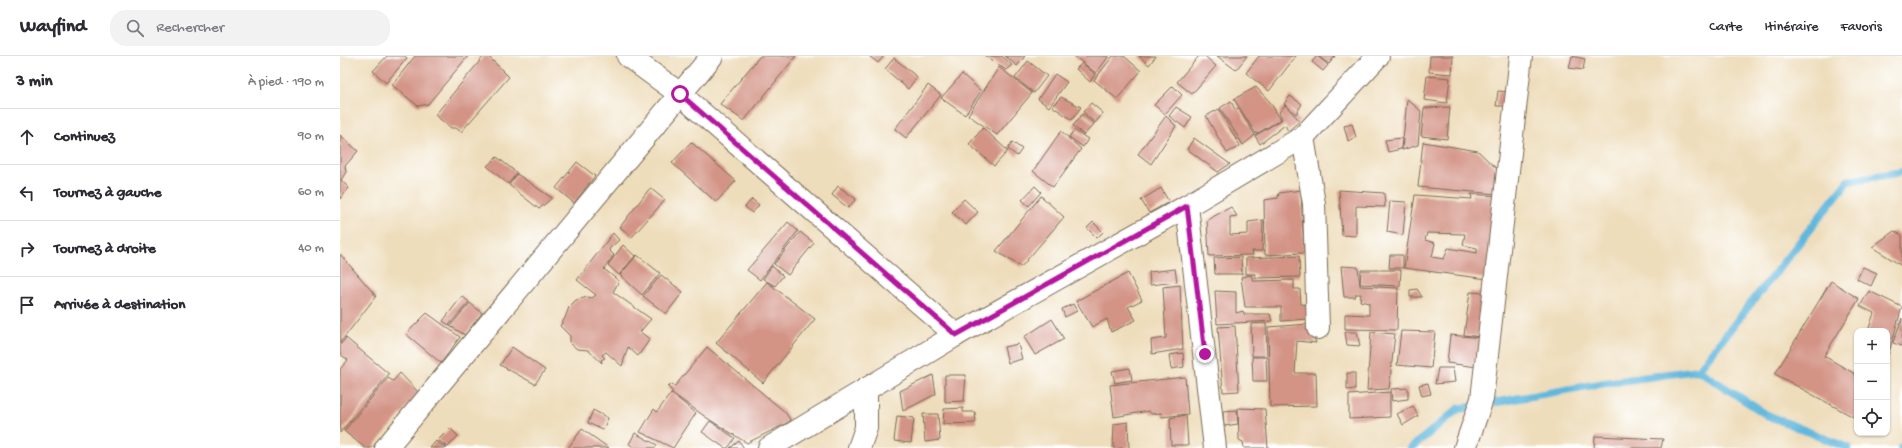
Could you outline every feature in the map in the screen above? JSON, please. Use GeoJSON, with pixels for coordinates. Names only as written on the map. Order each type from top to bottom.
{"type":"FeatureCollection","features":[{"type":"Feature","properties":{"kind":"street"},"geometry":{"type":"LineString","coordinates":[[628,56],[680,94],[956,335]]}},
{"type":"Feature","properties":{"kind":"street"},"geometry":{"type":"LineString","coordinates":[[386,448],[712,56]]}},
{"type":"Feature","properties":{"kind":"street"},"geometry":{"type":"LineString","coordinates":[[769,448],[956,335],[1187,206],[1303,137],[1378,56]]}},
{"type":"Feature","properties":{"kind":"street"},"geometry":{"type":"LineString","coordinates":[[1465,448],[1482,399],[1521,56]]}},
{"type":"Feature","properties":{"kind":"street"},"geometry":{"type":"LineString","coordinates":[[1303,137],[1314,204],[1318,328]]}},
{"type":"Feature","properties":{"kind":"street"},"geometry":{"type":"LineString","coordinates":[[1187,206],[1215,448]]}},
{"type":"Feature","properties":{"kind":"street"},"geometry":{"type":"LineString","coordinates":[[859,448],[866,428],[866,389]]}},
{"type":"Feature","properties":{"kind":"building"},"geometry":{"type":"Polygon","coordinates":[[[387,56],[405,56],[407,58],[386,83],[373,71],[387,56]]]}},
{"type":"Feature","properties":{"kind":"building"},"geometry":{"type":"Polygon","coordinates":[[[415,56],[468,56],[428,104],[418,106],[392,85],[415,56]]]}},
{"type":"Feature","properties":{"kind":"building"},"geometry":{"type":"Polygon","coordinates":[[[484,56],[488,56],[509,77],[461,132],[456,128],[451,128],[435,115],[484,56]]]}},
{"type":"Feature","properties":{"kind":"building"},"geometry":{"type":"Polygon","coordinates":[[[760,56],[796,56],[744,121],[720,104],[760,56]]]}},
{"type":"Feature","properties":{"kind":"building"},"geometry":{"type":"Polygon","coordinates":[[[869,56],[884,56],[878,63],[869,56]]]}},
{"type":"Feature","properties":{"kind":"building"},"geometry":{"type":"Polygon","coordinates":[[[985,56],[1002,56],[1012,65],[1006,70],[985,56]]]}},
{"type":"Feature","properties":{"kind":"building"},"geometry":{"type":"Polygon","coordinates":[[[1005,56],[1025,56],[1017,66],[1005,56]]]}},
{"type":"Feature","properties":{"kind":"building"},"geometry":{"type":"Polygon","coordinates":[[[1074,56],[1109,56],[1096,73],[1074,56]]]}},
{"type":"Feature","properties":{"kind":"building"},"geometry":{"type":"Polygon","coordinates":[[[1113,56],[1124,56],[1141,71],[1117,99],[1094,80],[1113,56]]]}},
{"type":"Feature","properties":{"kind":"building"},"geometry":{"type":"Polygon","coordinates":[[[1139,56],[1156,56],[1149,65],[1139,56]]]}},
{"type":"Feature","properties":{"kind":"building"},"geometry":{"type":"Polygon","coordinates":[[[1199,56],[1205,56],[1216,66],[1192,94],[1177,82],[1199,56]]]}},
{"type":"Feature","properties":{"kind":"building"},"geometry":{"type":"Polygon","coordinates":[[[1217,56],[1247,56],[1236,70],[1217,56]]]}},
{"type":"Feature","properties":{"kind":"building"},"geometry":{"type":"Polygon","coordinates":[[[1259,56],[1296,56],[1269,91],[1246,73],[1259,56]]]}},
{"type":"Feature","properties":{"kind":"building"},"geometry":{"type":"Polygon","coordinates":[[[1317,56],[1328,65],[1323,71],[1312,62],[1317,56]]]}},
{"type":"Feature","properties":{"kind":"building"},"geometry":{"type":"Polygon","coordinates":[[[1318,56],[1335,56],[1329,64],[1318,56]]]}},
{"type":"Feature","properties":{"kind":"building"},"geometry":{"type":"Polygon","coordinates":[[[1430,56],[1453,56],[1452,74],[1429,72],[1430,56]]]}},
{"type":"Feature","properties":{"kind":"building"},"geometry":{"type":"Polygon","coordinates":[[[1572,56],[1585,59],[1583,70],[1569,68],[1572,56]]]}},
{"type":"Feature","properties":{"kind":"building"},"geometry":{"type":"Polygon","coordinates":[[[894,58],[917,77],[908,89],[885,69],[894,58]]]}},
{"type":"Feature","properties":{"kind":"building"},"geometry":{"type":"Polygon","coordinates":[[[1028,61],[1047,76],[1034,93],[1015,78],[1028,61]]]}},
{"type":"Feature","properties":{"kind":"building"},"geometry":{"type":"Polygon","coordinates":[[[1082,63],[1095,74],[1090,82],[1076,69],[1082,63]]]}},
{"type":"Feature","properties":{"kind":"building"},"geometry":{"type":"Polygon","coordinates":[[[999,67],[1032,93],[997,135],[968,115],[999,67]]]}},
{"type":"Feature","properties":{"kind":"building"},"geometry":{"type":"Polygon","coordinates":[[[962,74],[981,91],[965,115],[941,98],[962,74]]]}},
{"type":"Feature","properties":{"kind":"building"},"geometry":{"type":"Polygon","coordinates":[[[1055,74],[1067,82],[1049,107],[1038,99],[1055,74]]]}},
{"type":"Feature","properties":{"kind":"building"},"geometry":{"type":"Polygon","coordinates":[[[1427,76],[1450,78],[1447,103],[1424,100],[1427,76]]]}},
{"type":"Feature","properties":{"kind":"building"},"geometry":{"type":"Polygon","coordinates":[[[928,85],[941,95],[906,138],[895,129],[928,85]]]}},
{"type":"Feature","properties":{"kind":"building"},"geometry":{"type":"Polygon","coordinates":[[[1173,86],[1182,95],[1165,114],[1154,105],[1173,86]]]}},
{"type":"Feature","properties":{"kind":"building"},"geometry":{"type":"Polygon","coordinates":[[[1256,87],[1270,102],[1281,120],[1256,134],[1234,99],[1256,87]]]}},
{"type":"Feature","properties":{"kind":"building"},"geometry":{"type":"Polygon","coordinates":[[[1498,91],[1511,92],[1510,106],[1496,106],[1498,91]]]}},
{"type":"Feature","properties":{"kind":"building"},"geometry":{"type":"Polygon","coordinates":[[[1290,96],[1302,104],[1296,114],[1284,104],[1290,96]]]}},
{"type":"Feature","properties":{"kind":"building"},"geometry":{"type":"Polygon","coordinates":[[[1061,97],[1081,107],[1072,120],[1052,106],[1061,97]]]}},
{"type":"Feature","properties":{"kind":"building"},"geometry":{"type":"Polygon","coordinates":[[[1407,99],[1421,111],[1418,145],[1402,150],[1407,99]]]}},
{"type":"Feature","properties":{"kind":"building"},"geometry":{"type":"Polygon","coordinates":[[[1231,101],[1235,110],[1238,108],[1255,135],[1243,145],[1220,108],[1231,101]]]}},
{"type":"Feature","properties":{"kind":"building"},"geometry":{"type":"Polygon","coordinates":[[[1091,103],[1103,113],[1095,123],[1083,112],[1091,103]]]}},
{"type":"Feature","properties":{"kind":"building"},"geometry":{"type":"Polygon","coordinates":[[[1285,105],[1300,121],[1288,131],[1285,125],[1260,144],[1255,136],[1282,119],[1279,112],[1285,105]]]}},
{"type":"Feature","properties":{"kind":"building"},"geometry":{"type":"Polygon","coordinates":[[[1176,107],[1192,117],[1185,128],[1169,116],[1176,107]]]}},
{"type":"Feature","properties":{"kind":"building"},"geometry":{"type":"Polygon","coordinates":[[[1450,107],[1447,139],[1421,136],[1424,108],[1450,107]]]}},
{"type":"Feature","properties":{"kind":"building"},"geometry":{"type":"Polygon","coordinates":[[[1219,109],[1240,146],[1227,153],[1206,116],[1219,109]]]}},
{"type":"Feature","properties":{"kind":"building"},"geometry":{"type":"Polygon","coordinates":[[[1082,114],[1094,124],[1084,135],[1073,126],[1082,114]]]}},
{"type":"Feature","properties":{"kind":"building"},"geometry":{"type":"Polygon","coordinates":[[[1166,116],[1176,126],[1151,164],[1138,154],[1166,116]]]}},
{"type":"Feature","properties":{"kind":"building"},"geometry":{"type":"Polygon","coordinates":[[[1352,124],[1356,137],[1348,141],[1344,126],[1352,124]]]}},
{"type":"Feature","properties":{"kind":"building"},"geometry":{"type":"Polygon","coordinates":[[[983,128],[1008,151],[994,166],[969,144],[983,128]]]}},
{"type":"Feature","properties":{"kind":"building"},"geometry":{"type":"Polygon","coordinates":[[[1074,130],[1088,139],[1083,147],[1069,137],[1074,130]]]}},
{"type":"Feature","properties":{"kind":"building"},"geometry":{"type":"Polygon","coordinates":[[[1061,131],[1081,149],[1053,187],[1033,171],[1061,131]]]}},
{"type":"Feature","properties":{"kind":"building"},"geometry":{"type":"Polygon","coordinates":[[[340,135],[358,151],[345,166],[346,172],[341,180],[349,188],[340,199],[340,135]]]}},
{"type":"Feature","properties":{"kind":"building"},"geometry":{"type":"Polygon","coordinates":[[[1194,138],[1230,164],[1218,172],[1187,149],[1194,138]]]}},
{"type":"Feature","properties":{"kind":"building"},"geometry":{"type":"Polygon","coordinates":[[[1402,138],[1401,149],[1388,152],[1385,140],[1402,138]]]}},
{"type":"Feature","properties":{"kind":"building"},"geometry":{"type":"Polygon","coordinates":[[[691,142],[736,181],[716,202],[672,163],[691,142]]]}},
{"type":"Feature","properties":{"kind":"building"},"geometry":{"type":"Polygon","coordinates":[[[1012,142],[1022,149],[1017,156],[1008,149],[1012,142]]]}},
{"type":"Feature","properties":{"kind":"building"},"geometry":{"type":"Polygon","coordinates":[[[1423,142],[1478,151],[1500,172],[1496,194],[1418,187],[1423,142]]]}},
{"type":"Feature","properties":{"kind":"building"},"geometry":{"type":"Polygon","coordinates":[[[497,157],[517,173],[508,184],[487,166],[497,157]]]}},
{"type":"Feature","properties":{"kind":"building"},"geometry":{"type":"Polygon","coordinates":[[[577,162],[595,176],[574,203],[556,188],[577,162]]]}},
{"type":"Feature","properties":{"kind":"building"},"geometry":{"type":"Polygon","coordinates":[[[517,174],[552,198],[539,209],[509,185],[517,174]]]}},
{"type":"Feature","properties":{"kind":"building"},"geometry":{"type":"Polygon","coordinates":[[[838,186],[856,199],[848,208],[832,195],[838,186]]]}},
{"type":"Feature","properties":{"kind":"building"},"geometry":{"type":"Polygon","coordinates":[[[1035,186],[1041,192],[1029,206],[1022,200],[1035,186]]]}},
{"type":"Feature","properties":{"kind":"building"},"geometry":{"type":"Polygon","coordinates":[[[650,188],[665,200],[632,237],[620,227],[650,188]]]}},
{"type":"Feature","properties":{"kind":"building"},"geometry":{"type":"Polygon","coordinates":[[[1161,188],[1169,202],[1149,213],[1141,200],[1161,188]]]}},
{"type":"Feature","properties":{"kind":"building"},"geometry":{"type":"Polygon","coordinates":[[[1301,190],[1304,253],[1265,255],[1264,200],[1278,198],[1279,193],[1301,190]]]}},
{"type":"Feature","properties":{"kind":"building"},"geometry":{"type":"Polygon","coordinates":[[[1339,190],[1384,193],[1385,207],[1356,206],[1356,236],[1342,235],[1339,190]]]}},
{"type":"Feature","properties":{"kind":"building"},"geometry":{"type":"Polygon","coordinates":[[[1471,194],[1498,196],[1487,279],[1404,268],[1415,195],[1472,199],[1471,194]],[[1427,233],[1425,240],[1435,243],[1432,257],[1444,259],[1448,248],[1477,253],[1477,248],[1463,245],[1465,234],[1427,233]]]}},
{"type":"Feature","properties":{"kind":"building"},"geometry":{"type":"Polygon","coordinates":[[[1041,196],[1064,217],[1021,267],[996,251],[1041,196]]]}},
{"type":"Feature","properties":{"kind":"building"},"geometry":{"type":"Polygon","coordinates":[[[752,199],[759,205],[752,213],[745,207],[752,199]]]}},
{"type":"Feature","properties":{"kind":"building"},"geometry":{"type":"Polygon","coordinates":[[[964,199],[978,212],[966,225],[952,212],[964,199]]]}},
{"type":"Feature","properties":{"kind":"building"},"geometry":{"type":"Polygon","coordinates":[[[1390,201],[1406,202],[1403,235],[1387,232],[1390,201]]]}},
{"type":"Feature","properties":{"kind":"building"},"geometry":{"type":"Polygon","coordinates":[[[1231,207],[1237,216],[1230,217],[1230,235],[1248,234],[1248,222],[1263,220],[1262,251],[1252,251],[1253,255],[1209,256],[1207,220],[1231,207]]]}},
{"type":"Feature","properties":{"kind":"building"},"geometry":{"type":"Polygon","coordinates":[[[788,222],[798,231],[760,280],[747,270],[788,222]]]}},
{"type":"Feature","properties":{"kind":"building"},"geometry":{"type":"Polygon","coordinates":[[[1093,222],[1103,232],[1097,238],[1087,228],[1093,222]]]}},
{"type":"Feature","properties":{"kind":"building"},"geometry":{"type":"Polygon","coordinates":[[[1894,231],[1902,235],[1902,266],[1872,247],[1894,231]]]}},
{"type":"Feature","properties":{"kind":"building"},"geometry":{"type":"Polygon","coordinates":[[[800,232],[814,243],[788,275],[774,264],[800,232]]]}},
{"type":"Feature","properties":{"kind":"building"},"geometry":{"type":"Polygon","coordinates":[[[613,233],[619,240],[610,248],[609,250],[614,255],[604,269],[619,281],[613,292],[651,319],[640,332],[650,339],[638,356],[628,347],[622,366],[606,352],[602,355],[605,358],[601,360],[602,363],[588,350],[577,349],[570,343],[570,336],[560,326],[569,307],[576,300],[588,297],[592,298],[596,295],[577,280],[613,233]]]}},
{"type":"Feature","properties":{"kind":"building"},"geometry":{"type":"Polygon","coordinates":[[[623,245],[635,256],[619,275],[608,265],[623,245]]]}},
{"type":"Feature","properties":{"kind":"building"},"geometry":{"type":"Polygon","coordinates":[[[340,254],[376,296],[340,343],[340,254]]]}},
{"type":"Feature","properties":{"kind":"building"},"geometry":{"type":"Polygon","coordinates":[[[637,255],[660,273],[642,295],[620,275],[637,255]]]}},
{"type":"Feature","properties":{"kind":"building"},"geometry":{"type":"Polygon","coordinates":[[[1390,255],[1403,255],[1403,268],[1389,268],[1390,255]]]}},
{"type":"Feature","properties":{"kind":"building"},"geometry":{"type":"Polygon","coordinates":[[[1299,256],[1300,277],[1256,278],[1255,274],[1246,274],[1246,258],[1299,256]]]}},
{"type":"Feature","properties":{"kind":"building"},"geometry":{"type":"Polygon","coordinates":[[[1241,257],[1242,274],[1215,274],[1214,258],[1241,257]]]}},
{"type":"Feature","properties":{"kind":"building"},"geometry":{"type":"Polygon","coordinates":[[[772,266],[783,276],[775,286],[763,279],[772,266]]]}},
{"type":"Feature","properties":{"kind":"building"},"geometry":{"type":"Polygon","coordinates":[[[1341,266],[1358,267],[1360,286],[1398,288],[1397,330],[1345,329],[1345,314],[1369,315],[1369,303],[1360,301],[1361,294],[1356,294],[1355,297],[1344,297],[1341,266]]]}},
{"type":"Feature","properties":{"kind":"building"},"geometry":{"type":"Polygon","coordinates":[[[1863,267],[1877,273],[1871,286],[1857,279],[1863,267]]]}},
{"type":"Feature","properties":{"kind":"building"},"geometry":{"type":"Polygon","coordinates":[[[1175,269],[1177,282],[1150,285],[1149,272],[1175,269]]]}},
{"type":"Feature","properties":{"kind":"building"},"geometry":{"type":"Polygon","coordinates":[[[1361,270],[1401,270],[1400,286],[1360,284],[1361,270]]]}},
{"type":"Feature","properties":{"kind":"building"},"geometry":{"type":"Polygon","coordinates":[[[1128,273],[1142,300],[1128,307],[1136,320],[1111,332],[1107,319],[1092,327],[1076,301],[1128,273]]]}},
{"type":"Feature","properties":{"kind":"building"},"geometry":{"type":"Polygon","coordinates":[[[661,275],[683,292],[666,314],[643,296],[661,275]]]}},
{"type":"Feature","properties":{"kind":"building"},"geometry":{"type":"Polygon","coordinates":[[[1251,275],[1253,281],[1294,280],[1294,289],[1300,289],[1301,304],[1307,305],[1307,319],[1281,321],[1281,307],[1245,307],[1241,277],[1251,275]]]}},
{"type":"Feature","properties":{"kind":"building"},"geometry":{"type":"Polygon","coordinates":[[[1831,281],[1859,299],[1824,356],[1854,373],[1854,417],[1775,374],[1831,281]]]}},
{"type":"Feature","properties":{"kind":"building"},"geometry":{"type":"Polygon","coordinates":[[[767,282],[815,319],[763,383],[716,343],[767,282]]]}},
{"type":"Feature","properties":{"kind":"building"},"geometry":{"type":"Polygon","coordinates":[[[1180,285],[1183,349],[1152,354],[1151,340],[1166,338],[1163,287],[1180,285]]]}},
{"type":"Feature","properties":{"kind":"building"},"geometry":{"type":"Polygon","coordinates":[[[1417,289],[1422,297],[1410,297],[1410,290],[1417,289]]]}},
{"type":"Feature","properties":{"kind":"building"},"geometry":{"type":"Polygon","coordinates":[[[1215,291],[1236,292],[1236,313],[1243,311],[1244,314],[1270,314],[1272,321],[1217,324],[1215,291]]]}},
{"type":"Feature","properties":{"kind":"building"},"geometry":{"type":"Polygon","coordinates":[[[1869,291],[1902,307],[1890,349],[1890,328],[1869,328],[1874,313],[1860,306],[1869,291]]]}},
{"type":"Feature","properties":{"kind":"building"},"geometry":{"type":"Polygon","coordinates":[[[1470,292],[1485,293],[1481,337],[1464,335],[1470,292]]]}},
{"type":"Feature","properties":{"kind":"building"},"geometry":{"type":"Polygon","coordinates":[[[462,296],[469,302],[449,325],[443,321],[462,296]]]}},
{"type":"Feature","properties":{"kind":"building"},"geometry":{"type":"Polygon","coordinates":[[[470,303],[482,313],[465,335],[450,326],[470,303]]]}},
{"type":"Feature","properties":{"kind":"building"},"geometry":{"type":"Polygon","coordinates":[[[1073,304],[1077,311],[1065,317],[1062,309],[1073,304]]]}},
{"type":"Feature","properties":{"kind":"building"},"geometry":{"type":"Polygon","coordinates":[[[427,313],[460,337],[441,363],[406,334],[427,313]]]}},
{"type":"Feature","properties":{"kind":"building"},"geometry":{"type":"Polygon","coordinates":[[[1902,318],[1902,346],[1893,343],[1902,318]]]}},
{"type":"Feature","properties":{"kind":"building"},"geometry":{"type":"Polygon","coordinates":[[[1052,319],[1064,339],[1035,355],[1024,337],[1052,319]]]}},
{"type":"Feature","properties":{"kind":"building"},"geometry":{"type":"Polygon","coordinates":[[[1266,323],[1267,356],[1252,356],[1251,324],[1266,323]]]}},
{"type":"Feature","properties":{"kind":"building"},"geometry":{"type":"Polygon","coordinates":[[[1309,324],[1316,343],[1297,341],[1295,373],[1316,373],[1317,406],[1270,407],[1268,327],[1309,324]]]}},
{"type":"Feature","properties":{"kind":"building"},"geometry":{"type":"Polygon","coordinates":[[[1235,326],[1239,391],[1223,392],[1218,327],[1235,326]]]}},
{"type":"Feature","properties":{"kind":"building"},"geometry":{"type":"Polygon","coordinates":[[[1401,331],[1435,332],[1431,368],[1397,365],[1401,331]]]}},
{"type":"Feature","properties":{"kind":"building"},"geometry":{"type":"Polygon","coordinates":[[[1345,332],[1357,332],[1360,346],[1347,345],[1345,332]]]}},
{"type":"Feature","properties":{"kind":"building"},"geometry":{"type":"Polygon","coordinates":[[[1371,332],[1395,334],[1389,389],[1367,390],[1371,332]]]}},
{"type":"Feature","properties":{"kind":"building"},"geometry":{"type":"Polygon","coordinates":[[[1450,335],[1483,338],[1477,367],[1447,363],[1450,335]]]}},
{"type":"Feature","properties":{"kind":"building"},"geometry":{"type":"Polygon","coordinates":[[[346,338],[389,374],[340,433],[340,369],[348,360],[340,354],[340,345],[346,338]]]}},
{"type":"Feature","properties":{"kind":"building"},"geometry":{"type":"Polygon","coordinates":[[[1018,344],[1022,359],[1008,363],[1004,347],[1018,344]]]}},
{"type":"Feature","properties":{"kind":"building"},"geometry":{"type":"Polygon","coordinates":[[[512,347],[545,370],[535,384],[500,365],[512,347]]]}},
{"type":"Feature","properties":{"kind":"building"},"geometry":{"type":"Polygon","coordinates":[[[707,347],[785,412],[791,421],[747,443],[707,418],[672,393],[668,387],[672,384],[675,386],[707,347]]]}},
{"type":"Feature","properties":{"kind":"building"},"geometry":{"type":"Polygon","coordinates":[[[1183,353],[1184,367],[1171,369],[1169,355],[1183,353]]]}},
{"type":"Feature","properties":{"kind":"building"},"geometry":{"type":"Polygon","coordinates":[[[1252,357],[1266,357],[1267,381],[1253,381],[1252,357]]]}},
{"type":"Feature","properties":{"kind":"building"},"geometry":{"type":"Polygon","coordinates":[[[1130,368],[1132,380],[1115,383],[1112,371],[1130,368]]]}},
{"type":"Feature","properties":{"kind":"building"},"geometry":{"type":"Polygon","coordinates":[[[1438,368],[1453,368],[1455,382],[1435,384],[1438,368]]]}},
{"type":"Feature","properties":{"kind":"building"},"geometry":{"type":"Polygon","coordinates":[[[400,373],[419,393],[372,448],[365,448],[344,431],[388,378],[393,381],[400,373]]]}},
{"type":"Feature","properties":{"kind":"building"},"geometry":{"type":"Polygon","coordinates":[[[1347,373],[1355,373],[1355,389],[1347,390],[1347,373]]]}},
{"type":"Feature","properties":{"kind":"building"},"geometry":{"type":"Polygon","coordinates":[[[933,375],[936,394],[903,411],[900,391],[933,375]]]}},
{"type":"Feature","properties":{"kind":"building"},"geometry":{"type":"Polygon","coordinates":[[[945,375],[966,375],[964,401],[945,402],[945,375]]]}},
{"type":"Feature","properties":{"kind":"building"},"geometry":{"type":"Polygon","coordinates":[[[1185,377],[1188,414],[1162,417],[1161,413],[1151,414],[1149,411],[1114,417],[1110,385],[1185,377]]]}},
{"type":"Feature","properties":{"kind":"building"},"geometry":{"type":"Polygon","coordinates":[[[1428,383],[1431,394],[1422,396],[1419,385],[1428,383]]]}},
{"type":"Feature","properties":{"kind":"building"},"geometry":{"type":"Polygon","coordinates":[[[1408,388],[1408,399],[1392,401],[1391,389],[1408,388]]]}},
{"type":"Feature","properties":{"kind":"building"},"geometry":{"type":"Polygon","coordinates":[[[1390,392],[1390,417],[1349,419],[1349,395],[1390,392]]]}},
{"type":"Feature","properties":{"kind":"building"},"geometry":{"type":"Polygon","coordinates":[[[671,393],[696,413],[673,448],[640,432],[654,409],[657,412],[671,393]]]}},
{"type":"Feature","properties":{"kind":"building"},"geometry":{"type":"Polygon","coordinates":[[[1413,406],[1418,416],[1403,425],[1397,414],[1413,406]]]}},
{"type":"Feature","properties":{"kind":"building"},"geometry":{"type":"Polygon","coordinates":[[[963,408],[963,412],[975,412],[976,423],[943,424],[944,409],[963,408]]]}},
{"type":"Feature","properties":{"kind":"building"},"geometry":{"type":"Polygon","coordinates":[[[1238,408],[1265,409],[1268,448],[1244,448],[1243,442],[1239,440],[1238,408]]]}},
{"type":"Feature","properties":{"kind":"building"},"geometry":{"type":"Polygon","coordinates":[[[593,410],[608,418],[603,430],[588,423],[593,410]]]}},
{"type":"Feature","properties":{"kind":"building"},"geometry":{"type":"Polygon","coordinates":[[[1237,410],[1238,424],[1224,426],[1223,411],[1237,410]]]}},
{"type":"Feature","properties":{"kind":"building"},"geometry":{"type":"Polygon","coordinates":[[[923,414],[938,414],[940,440],[925,442],[923,414]]]}},
{"type":"Feature","properties":{"kind":"building"},"geometry":{"type":"Polygon","coordinates":[[[1186,415],[1188,445],[1171,445],[1170,418],[1186,415]]]}},
{"type":"Feature","properties":{"kind":"building"},"geometry":{"type":"Polygon","coordinates":[[[897,416],[914,418],[911,443],[894,441],[897,416]]]}},
{"type":"Feature","properties":{"kind":"building"},"geometry":{"type":"Polygon","coordinates":[[[710,421],[735,438],[728,448],[725,448],[702,432],[710,421]]]}},
{"type":"Feature","properties":{"kind":"building"},"geometry":{"type":"Polygon","coordinates":[[[1128,422],[1129,448],[1113,448],[1114,424],[1128,422]]]}},
{"type":"Feature","properties":{"kind":"building"},"geometry":{"type":"Polygon","coordinates":[[[450,428],[458,436],[448,447],[438,440],[450,428]]]}},
{"type":"Feature","properties":{"kind":"building"},"geometry":{"type":"Polygon","coordinates":[[[582,429],[609,448],[568,448],[582,429]]]}},
{"type":"Feature","properties":{"kind":"building"},"geometry":{"type":"Polygon","coordinates":[[[635,433],[657,445],[655,448],[635,448],[629,444],[635,433]]]}},
{"type":"Feature","properties":{"kind":"building"},"geometry":{"type":"Polygon","coordinates":[[[1595,436],[1663,439],[1661,448],[1594,448],[1595,436]]]}},
{"type":"Feature","properties":{"kind":"building"},"geometry":{"type":"Polygon","coordinates":[[[436,441],[447,448],[430,448],[436,441]]]}},
{"type":"Feature","properties":{"kind":"building"},"geometry":{"type":"Polygon","coordinates":[[[739,441],[744,448],[730,448],[739,441]]]}},
{"type":"Feature","properties":{"kind":"waterway"},"geometry":{"type":"LineString","coordinates":[[1411,448],[1458,409],[1605,383],[1698,370],[1848,181],[1902,172]]}},
{"type":"Feature","properties":{"kind":"waterway"},"geometry":{"type":"LineString","coordinates":[[1698,370],[1767,415],[1848,448]]}},
{"type":"Feature","properties":{"kind":"route"},"geometry":{"type":"LineString","coordinates":[[680,94],[956,335],[1187,206],[1205,354]]}}]}
